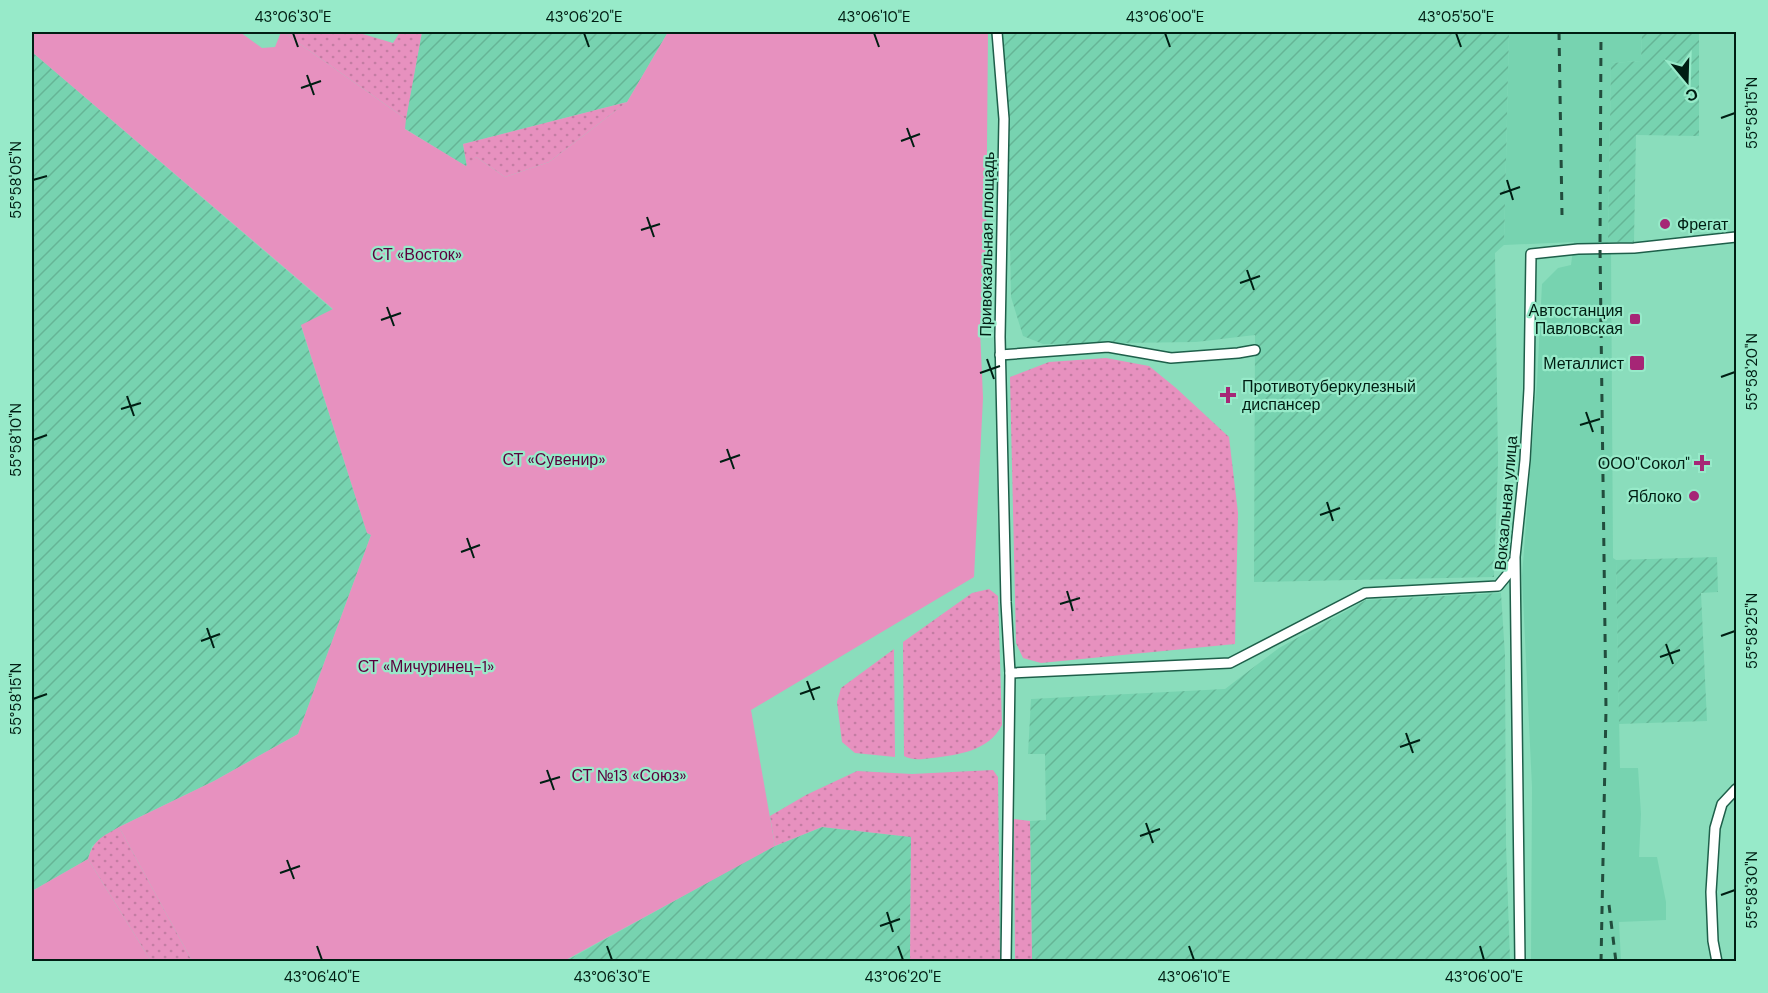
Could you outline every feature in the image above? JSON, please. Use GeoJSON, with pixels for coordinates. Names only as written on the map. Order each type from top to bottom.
{"type":"FeatureCollection","features":[{"type":"Feature","properties":{"kind":"street","name":"Привокзальная площадь"},"geometry":{"type":"LineString","coordinates":[[997,32],[1004,119],[1000,355],[1010,673],[1006,962]]}},
{"type":"Feature","properties":{"kind":"street","name":"Вокзальная улица"},"geometry":{"type":"LineString","coordinates":[[1520,962],[1515,557],[1525,460],[1529,389],[1531,254],[1578,249],[1634,248],[1737,237]]}},
{"type":"Feature","properties":{"kind":"street"},"geometry":{"type":"LineString","coordinates":[[1000,355],[1108,347],[1171,358],[1255,350]]}},
{"type":"Feature","properties":{"kind":"street"},"geometry":{"type":"LineString","coordinates":[[1010,673],[1230,663],[1365,593],[1498,586],[1508,574],[1515,557]]}},
{"type":"Feature","properties":{"kind":"street"},"geometry":{"type":"LineString","coordinates":[[1717,962],[1713,941],[1711,892],[1715,828],[1722,804],[1737,789]]}},
{"type":"Feature","properties":{"kind":"shaded area"},"geometry":{"type":"Polygon","coordinates":[[[422,32],[668,32],[627,102],[463,144],[467,167],[404,128],[422,32]]]}},
{"type":"Feature","properties":{"kind":"shaded area"},"geometry":{"type":"Polygon","coordinates":[[[1002,32],[1509,32],[1504,245],[1495,253],[1498,461],[1494,577],[1254,582],[1255,335],[1196,342],[1043,344],[1023,336],[1011,297],[1008,133],[1002,32]]]}},
{"type":"Feature","properties":{"kind":"shaded area"},"geometry":{"type":"Polygon","coordinates":[[[1509,32],[1642,32],[1641,61],[1611,63],[1608,242],[1611,248],[1613,558],[1616,560],[1620,768],[1638,768],[1641,814],[1639,857],[1657,857],[1666,902],[1666,920],[1619,922],[1621,961],[1531,961],[1532,787],[1522,576],[1542,284],[1558,268],[1571,265],[1574,242],[1504,245],[1509,32]]]}},
{"type":"Feature","properties":{"kind":"shaded area"},"geometry":{"type":"Polygon","coordinates":[[[1642,32],[1699,32],[1699,136],[1636,135],[1634,242],[1608,242],[1611,63],[1641,61],[1642,32]]]}},
{"type":"Feature","properties":{"kind":"shaded area"},"geometry":{"type":"Polygon","coordinates":[[[32,52],[333,310],[301,326],[367,533],[371,535],[298,734],[214,781],[119,827],[92,846],[88,859],[32,891],[32,52]]]}},
{"type":"Feature","properties":{"kind":"shaded area"},"geometry":{"type":"Polygon","coordinates":[[[1717,557],[1718,592],[1701,593],[1707,721],[1619,724],[1616,560],[1717,557]]]}},
{"type":"Feature","properties":{"kind":"shaded area"},"geometry":{"type":"Polygon","coordinates":[[[1501,593],[1505,655],[1506,844],[1510,961],[1032,961],[1030,821],[1046,820],[1045,754],[1028,754],[1031,699],[1225,689],[1279,648],[1366,600],[1501,593]]]}},
{"type":"Feature","properties":{"kind":"shaded area"},"geometry":{"type":"Polygon","coordinates":[[[822,827],[911,837],[910,961],[564,962],[768,849],[822,827]]]}},
{"type":"Feature","properties":{"kind":"green space"},"geometry":{"type":"Polygon","coordinates":[[[32,32],[240,32],[262,48],[275,47],[283,32],[406,119],[405,129],[466,166],[476,157],[505,177],[549,162],[627,102],[668,32],[988,32],[986,263],[980,329],[983,398],[974,577],[751,710],[775,846],[564,961],[192,961],[119,827],[214,781],[298,734],[371,535],[367,533],[301,325],[333,309],[32,52],[32,32]]]}},
{"type":"Feature","properties":{"kind":"green space"},"geometry":{"type":"Polygon","coordinates":[[[283,32],[356,32],[393,43],[400,32],[422,32],[406,119],[283,32]]]}},
{"type":"Feature","properties":{"kind":"green space"},"geometry":{"type":"Polygon","coordinates":[[[627,102],[549,162],[505,177],[476,157],[467,167],[463,144],[627,102]]]}},
{"type":"Feature","properties":{"kind":"green space"},"geometry":{"type":"Polygon","coordinates":[[[1106,358],[1149,366],[1229,437],[1238,513],[1235,644],[1041,663],[1023,658],[1016,643],[1010,377],[1049,362],[1106,358]]]}},
{"type":"Feature","properties":{"kind":"green space"},"geometry":{"type":"Polygon","coordinates":[[[989,589],[998,596],[1002,725],[989,741],[972,750],[921,759],[904,756],[903,642],[972,593],[989,589]]]}},
{"type":"Feature","properties":{"kind":"green space"},"geometry":{"type":"Polygon","coordinates":[[[894,649],[895,757],[855,753],[842,742],[837,702],[841,688],[894,649]]]}},
{"type":"Feature","properties":{"kind":"green space"},"geometry":{"type":"Polygon","coordinates":[[[993,770],[998,777],[1000,961],[910,961],[911,837],[822,827],[775,846],[770,816],[806,795],[857,771],[912,774],[993,770]]]}},
{"type":"Feature","properties":{"kind":"green space"},"geometry":{"type":"Polygon","coordinates":[[[1014,819],[1030,821],[1032,961],[1015,961],[1014,819]]]}},
{"type":"Feature","properties":{"kind":"green space"},"geometry":{"type":"Polygon","coordinates":[[[119,827],[192,961],[151,961],[88,859],[96,843],[119,827]]]}},
{"type":"Feature","properties":{"kind":"green space"},"geometry":{"type":"Polygon","coordinates":[[[88,859],[151,961],[32,961],[32,891],[88,859]]]}},
{"type":"Feature","properties":{"kind":"railway"},"geometry":{"type":"LineString","coordinates":[[1559,32],[1562,215]]}},
{"type":"Feature","properties":{"kind":"railway"},"geometry":{"type":"LineString","coordinates":[[1601,32],[1600,248],[1606,709],[1601,962]]}},
{"type":"Feature","properties":{"kind":"railway"},"geometry":{"type":"LineString","coordinates":[[1609,905],[1616,962]]}},
{"type":"Feature","properties":{"kind":"place","name":"Фрегат"},"geometry":{"type":"Point","coordinates":[1665,224]}},
{"type":"Feature","properties":{"kind":"place","name":"Автостанция Павловская"},"geometry":{"type":"Point","coordinates":[1635,319]}},
{"type":"Feature","properties":{"kind":"place","name":"Металлист"},"geometry":{"type":"Point","coordinates":[1637,363]}},
{"type":"Feature","properties":{"kind":"place","name":"Противотуберкулезный диспансер"},"geometry":{"type":"Point","coordinates":[1228,395]}},
{"type":"Feature","properties":{"kind":"place","name":"ООО\"Сокол\""},"geometry":{"type":"Point","coordinates":[1702,463]}},
{"type":"Feature","properties":{"kind":"place","name":"Яблоко"},"geometry":{"type":"Point","coordinates":[1694,496]}},
{"type":"Feature","properties":{"kind":"park label","name":"СТ «Восток»"},"geometry":{"type":"Point","coordinates":[417,254]}},
{"type":"Feature","properties":{"kind":"park label","name":"СТ «Сувенир»"},"geometry":{"type":"Point","coordinates":[554,459]}},
{"type":"Feature","properties":{"kind":"park label","name":"СТ «Мичуринец-1»"},"geometry":{"type":"Point","coordinates":[426,666]}},
{"type":"Feature","properties":{"kind":"park label","name":"СТ №13 «Союз»"},"geometry":{"type":"Point","coordinates":[629,775]}}]}
